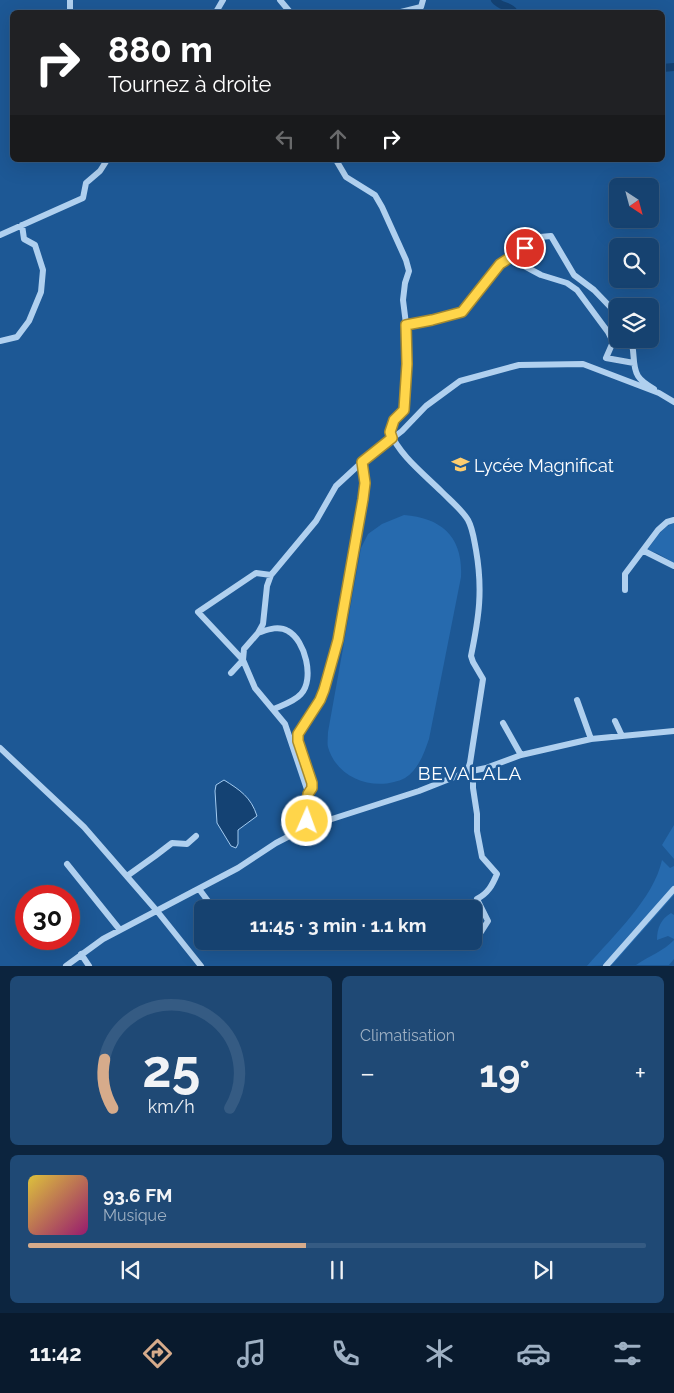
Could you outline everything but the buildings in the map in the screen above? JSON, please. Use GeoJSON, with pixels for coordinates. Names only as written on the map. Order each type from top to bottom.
{"type":"FeatureCollection","features":[{"type":"Feature","properties":{"kind":"street"},"geometry":{"type":"LineString","coordinates":[[280,0],[288,10]]}},
{"type":"Feature","properties":{"kind":"street"},"geometry":{"type":"LineString","coordinates":[[409,10],[421,7],[423,0]]}},
{"type":"Feature","properties":{"kind":"street"},"geometry":{"type":"LineString","coordinates":[[0,235],[83,198],[86,182],[100,171],[106,162]]}},
{"type":"Feature","properties":{"kind":"street"},"geometry":{"type":"LineString","coordinates":[[337,162],[346,177],[375,195],[406,260],[409,271],[403,300],[406,325],[406,397],[404,410],[394,420],[390,432],[392,438],[421,472],[454,503],[468,520],[473,532],[480,571],[481,592],[480,613],[472,662],[483,679],[470,771],[482,857],[497,874],[492,887],[477,900]]}},
{"type":"Feature","properties":{"kind":"street"},"geometry":{"type":"LineString","coordinates":[[0,341],[17,337],[29,321],[41,292],[43,270],[35,245],[24,239],[22,225]]}},
{"type":"Feature","properties":{"kind":"street"},"geometry":{"type":"LineString","coordinates":[[406,325],[462,312],[500,264],[540,237],[551,236],[574,275],[594,290],[609,306]]}},
{"type":"Feature","properties":{"kind":"street"},"geometry":{"type":"LineString","coordinates":[[509,258],[542,275],[567,283],[577,290],[608,332],[613,342],[606,358],[634,363]]}},
{"type":"Feature","properties":{"kind":"street"},"geometry":{"type":"LineString","coordinates":[[633,348],[634,363],[638,376],[674,402]]}},
{"type":"Feature","properties":{"kind":"street"},"geometry":{"type":"LineString","coordinates":[[230,673],[243,660],[244,649],[258,634],[263,624],[267,586],[272,575],[316,521],[336,486],[362,462],[402,431],[426,406],[460,381],[519,365],[583,364],[659,393]]}},
{"type":"Feature","properties":{"kind":"street"},"geometry":{"type":"LineString","coordinates":[[308,792],[312,788],[312,783],[298,741],[298,734],[320,700],[338,640],[363,499],[365,483],[362,462]]}},
{"type":"Feature","properties":{"kind":"street"},"geometry":{"type":"LineString","coordinates":[[625,590],[625,574],[658,530],[667,522],[674,520]]}},
{"type":"Feature","properties":{"kind":"street"},"geometry":{"type":"LineString","coordinates":[[644,551],[674,566]]}},
{"type":"Feature","properties":{"kind":"street"},"geometry":{"type":"LineString","coordinates":[[272,575],[256,573],[198,612],[243,660],[255,688],[285,724],[308,792],[307,824]]}},
{"type":"Feature","properties":{"kind":"street"},"geometry":{"type":"LineString","coordinates":[[258,634],[274,628],[288,631],[299,643],[308,665],[307,682],[300,695],[274,710]]}},
{"type":"Feature","properties":{"kind":"street"},"geometry":{"type":"LineString","coordinates":[[577,700],[591,739]]}},
{"type":"Feature","properties":{"kind":"street"},"geometry":{"type":"LineString","coordinates":[[615,721],[622,736]]}},
{"type":"Feature","properties":{"kind":"street"},"geometry":{"type":"LineString","coordinates":[[503,723],[521,755]]}},
{"type":"Feature","properties":{"kind":"street"},"geometry":{"type":"LineString","coordinates":[[66,966],[81,954],[120,930],[238,868],[307,824],[419,791],[470,771],[521,755],[591,739],[674,731]]}},
{"type":"Feature","properties":{"kind":"street"},"geometry":{"type":"LineString","coordinates":[[0,748],[84,828],[157,911],[201,966]]}},
{"type":"Feature","properties":{"kind":"street"},"geometry":{"type":"LineString","coordinates":[[127,876],[172,843],[187,844],[196,836]]}},
{"type":"Feature","properties":{"kind":"street"},"geometry":{"type":"LineString","coordinates":[[67,864],[120,930]]}},
{"type":"Feature","properties":{"kind":"street"},"geometry":{"type":"LineString","coordinates":[[199,889],[207,900]]}},
{"type":"Feature","properties":{"kind":"street"},"geometry":{"type":"LineString","coordinates":[[606,966],[674,890]]}},
{"type":"Feature","properties":{"kind":"street"},"geometry":{"type":"LineString","coordinates":[[482,910],[488,921],[482,930]]}},
{"type":"Feature","properties":{"kind":"street"},"geometry":{"type":"LineString","coordinates":[[81,954],[89,966]]}},
{"type":"Feature","properties":{"kind":"shaded area"},"geometry":{"type":"Polygon","coordinates":[[[404,515],[429,520],[448,532],[458,551],[461,563],[461,577],[429,739],[423,755],[414,770],[404,779],[384,784],[374,784],[354,778],[338,766],[328,747],[328,732],[361,548],[368,534],[382,524],[404,515]]]}},
{"type":"Feature","properties":{"kind":"shaded area"},"geometry":{"type":"Polygon","coordinates":[[[674,523],[674,563],[657,553],[647,550],[662,531],[674,523]]]}},
{"type":"Feature","properties":{"kind":"shaded area"},"geometry":{"type":"Polygon","coordinates":[[[224,780],[244,795],[252,804],[257,816],[238,830],[238,844],[236,848],[231,846],[217,823],[215,791],[216,785],[224,780]]]}},
{"type":"Feature","properties":{"kind":"shaded area"},"geometry":{"type":"Polygon","coordinates":[[[674,825],[674,859],[662,845],[674,825]]]}},
{"type":"Feature","properties":{"kind":"shaded area"},"geometry":{"type":"Polygon","coordinates":[[[662,860],[670,868],[674,866],[674,895],[612,965],[587,966],[642,902],[658,874],[662,860]]]}},
{"type":"Feature","properties":{"kind":"shaded area"},"geometry":{"type":"Polygon","coordinates":[[[671,913],[674,915],[674,939],[668,936],[657,940],[660,924],[671,913]]]}},
{"type":"Feature","properties":{"kind":"shaded area"},"geometry":{"type":"Polygon","coordinates":[[[674,940],[674,959],[669,965],[636,965],[661,950],[674,940]]]}},
{"type":"Feature","properties":{"kind":"waterway"},"geometry":{"type":"LineString","coordinates":[[495,0],[512,10]]}},
{"type":"Feature","properties":{"kind":"waterway"},"geometry":{"type":"LineString","coordinates":[[665,68],[674,67]]}},
{"type":"Feature","properties":{"kind":"place","name":"Lycée Magnificat"},"geometry":{"type":"Point","coordinates":[460,465]}},
{"type":"Feature","properties":{"kind":"district","name":"BEVALALA"},"geometry":{"type":"Point","coordinates":[470,773]}},
{"type":"Feature","properties":{"kind":"route"},"geometry":{"type":"LineString","coordinates":[[307,821],[308,794],[312,788],[312,783],[298,741],[298,734],[320,700],[338,640],[363,499],[365,483],[362,462],[392,438],[390,432],[394,420],[404,410],[407,364],[406,325],[462,312],[500,264],[525,248]]}}]}
